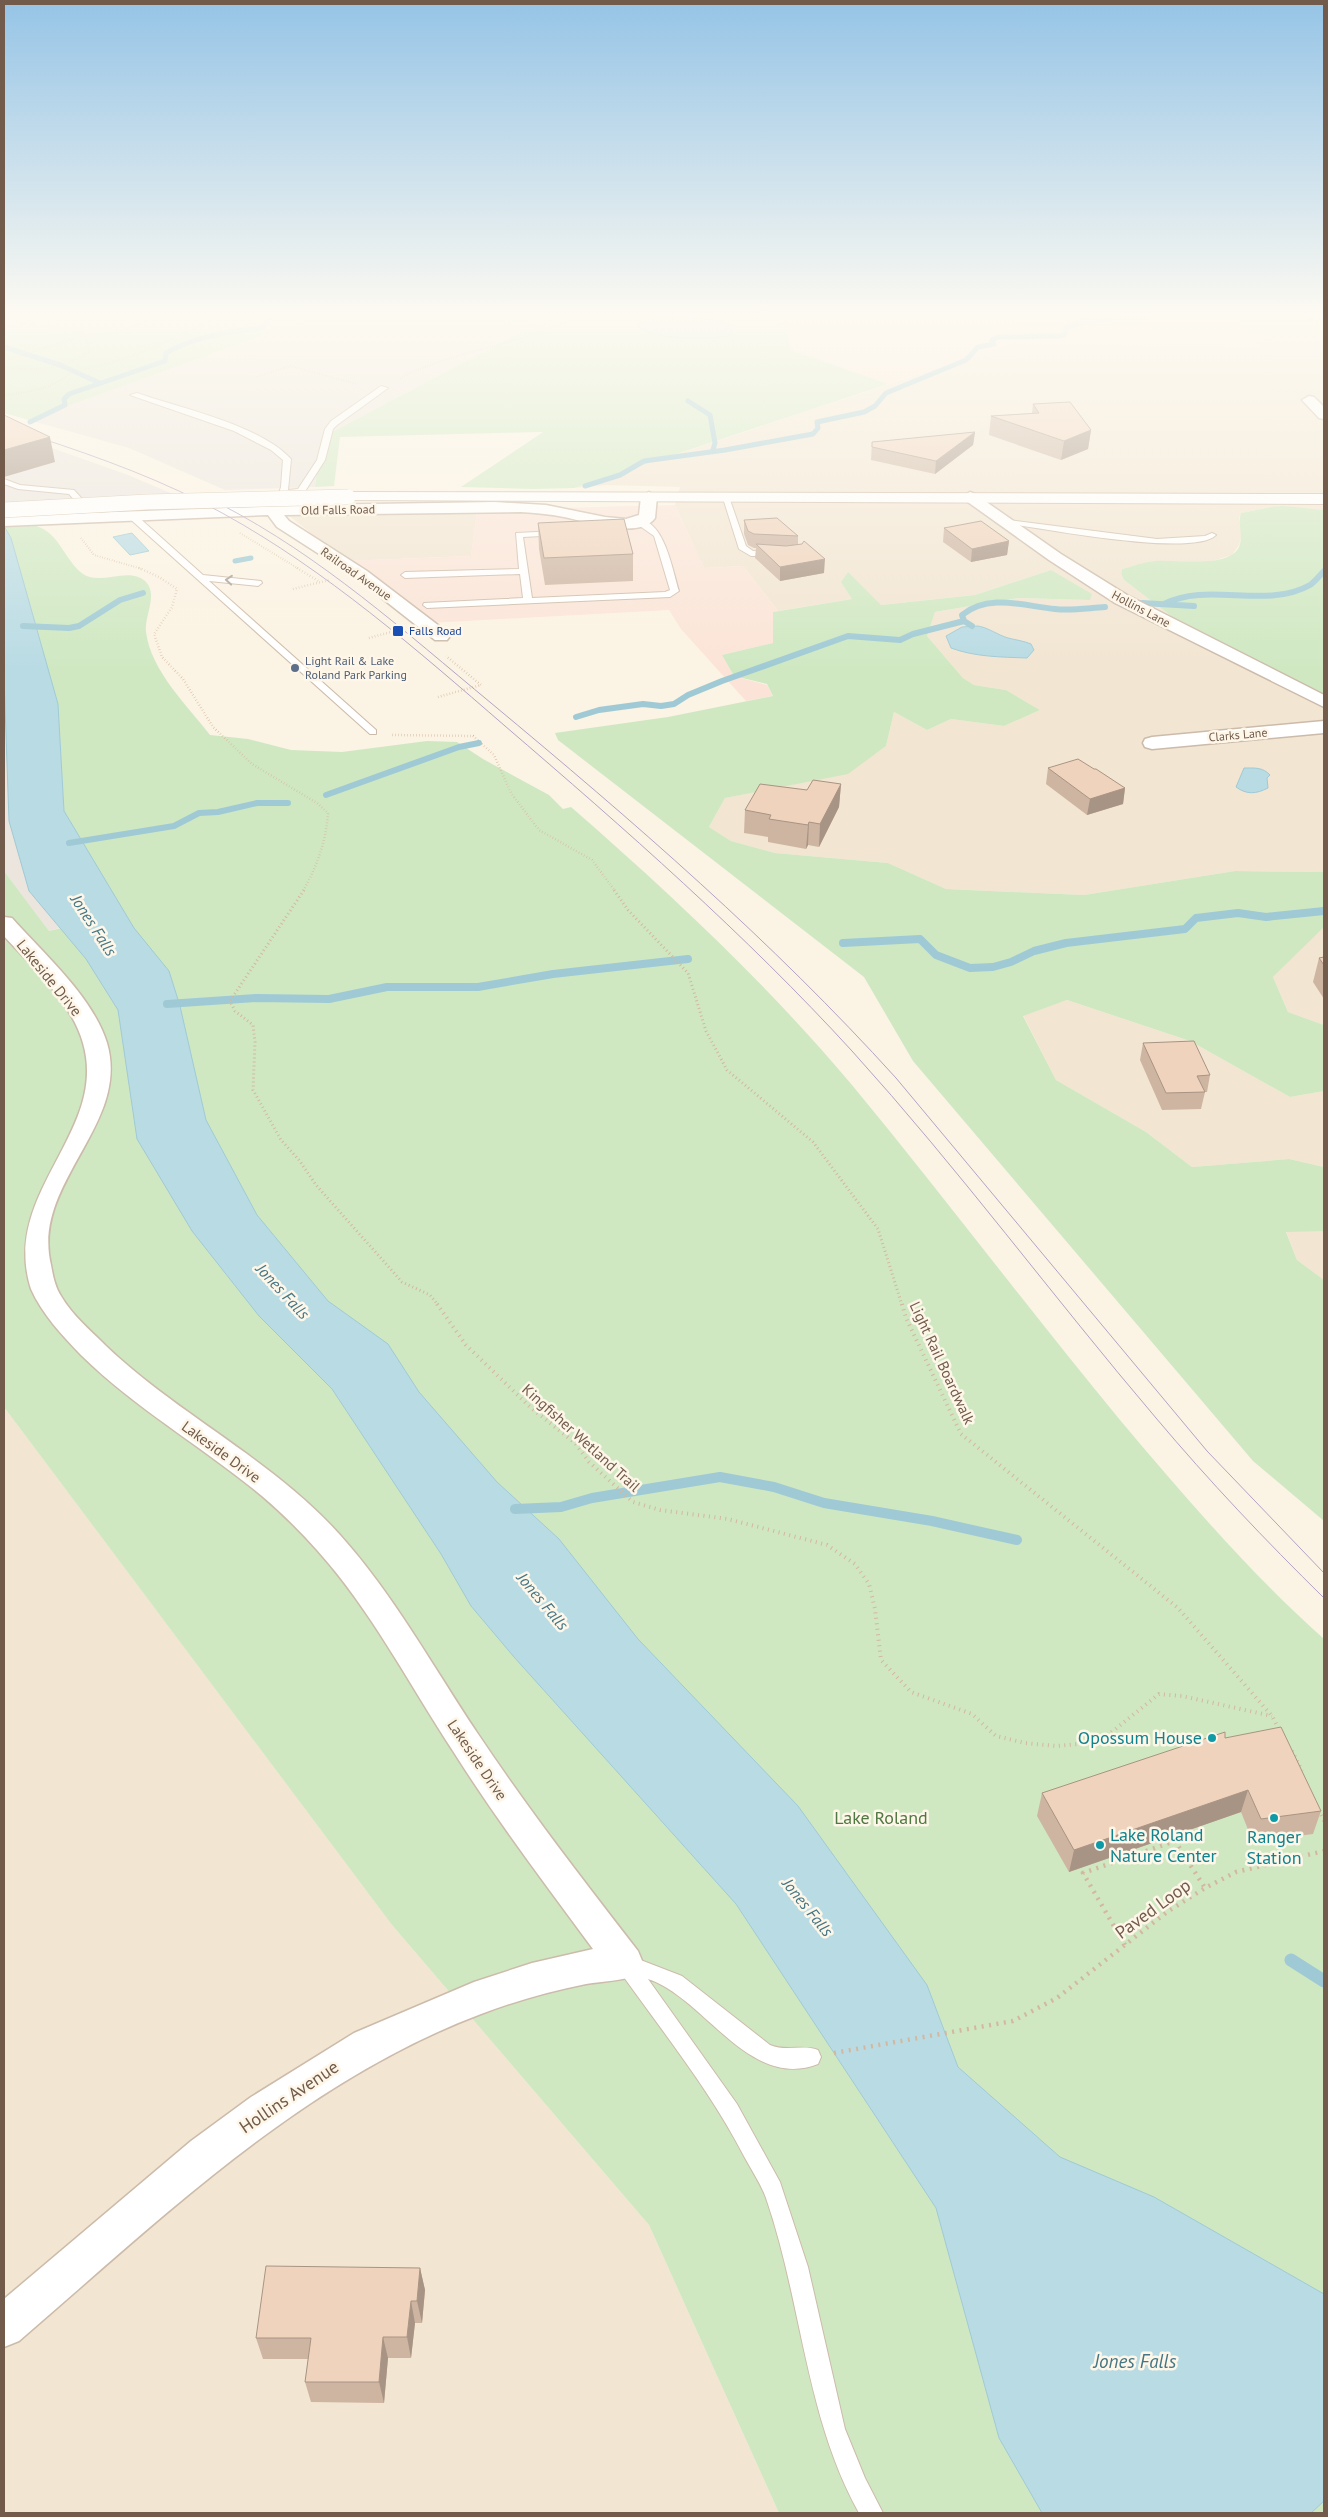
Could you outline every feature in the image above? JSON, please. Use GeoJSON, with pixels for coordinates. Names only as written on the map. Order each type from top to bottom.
{"type":"FeatureCollection","features":[{"type":"Feature","properties":{"kind":"main road"},"geometry":{"type":"LineString","coordinates":[[4,510],[148,502],[348,497],[1324,499]]}},
{"type":"Feature","properties":{"kind":"street"},"geometry":{"type":"LineString","coordinates":[[640,522],[648,516],[649,497]]}},
{"type":"Feature","properties":{"kind":"street","name":"Hollins Lane"},"geometry":{"type":"LineString","coordinates":[[970,497],[1121,599],[1324,702]]}},
{"type":"Feature","properties":{"kind":"street","name":"Old Falls Road"},"geometry":{"type":"LineString","coordinates":[[4,521],[276,511],[453,507],[530,508],[566,512],[619,524],[640,522]]}},
{"type":"Feature","properties":{"kind":"street","name":"Railroad Avenue"},"geometry":{"type":"LineString","coordinates":[[276,511],[276,517],[283,524],[361,574],[440,636]]}},
{"type":"Feature","properties":{"kind":"street","name":"Clarks Lane"},"geometry":{"type":"LineString","coordinates":[[1152,743],[1324,727]]}},
{"type":"Feature","properties":{"kind":"street","name":"Lakeside Drive"},"geometry":{"type":"LineString","coordinates":[[4,923],[64,991],[78,1010],[96,1046],[99,1062],[99,1078],[84,1122],[46,1192],[35,1223],[33,1243],[35,1263],[42,1284],[52,1304],[111,1369],[167,1413],[274,1490],[323,1535],[356,1575],[503,1799],[625,1964]]}},
{"type":"Feature","properties":{"kind":"street","name":"Hollins Avenue"},"geometry":{"type":"LineString","coordinates":[[4,2326],[204,2155],[272,2106],[367,2046],[474,1999],[532,1980],[587,1966],[625,1964]]}},
{"type":"Feature","properties":{"kind":"lane"},"geometry":{"type":"LineString","coordinates":[[243,434],[270,446],[287,460],[284,493],[276,511]]}},
{"type":"Feature","properties":{"kind":"lane"},"geometry":{"type":"LineString","coordinates":[[284,493],[301,491],[321,460],[328,434]]}},
{"type":"Feature","properties":{"kind":"lane"},"geometry":{"type":"LineString","coordinates":[[4,481],[18,487],[71,492],[96,518]]}},
{"type":"Feature","properties":{"kind":"lane"},"geometry":{"type":"LineString","coordinates":[[725,497],[742,547],[746,551],[757,554],[779,554]]}},
{"type":"Feature","properties":{"kind":"lane"},"geometry":{"type":"LineString","coordinates":[[132,516],[373,732]]}},
{"type":"Feature","properties":{"kind":"lane"},"geometry":{"type":"LineString","coordinates":[[1004,521],[1157,542],[1207,538],[1212,535]]}},
{"type":"Feature","properties":{"kind":"lane"},"geometry":{"type":"LineString","coordinates":[[427,605],[667,595],[675,591],[658,535],[640,522]]}},
{"type":"Feature","properties":{"kind":"lane"},"geometry":{"type":"LineString","coordinates":[[603,531],[619,524]]}},
{"type":"Feature","properties":{"kind":"lane"},"geometry":{"type":"LineString","coordinates":[[528,601],[519,535],[567,533]]}},
{"type":"Feature","properties":{"kind":"lane"},"geometry":{"type":"LineString","coordinates":[[405,575],[524,571]]}},
{"type":"Feature","properties":{"kind":"lane"},"geometry":{"type":"LineString","coordinates":[[199,577],[258,583]]}},
{"type":"Feature","properties":{"kind":"lane"},"geometry":{"type":"LineString","coordinates":[[625,1964],[674,1981],[708,2006],[757,2048],[771,2056],[788,2059],[811,2057]]}},
{"type":"Feature","properties":{"kind":"lane"},"geometry":{"type":"LineString","coordinates":[[625,1964],[712,2080],[746,2135],[775,2196],[799,2274],[826,2400],[840,2451],[857,2489],[872,2513]]}},
{"type":"Feature","properties":{"kind":"path"},"geometry":{"type":"LineString","coordinates":[[240,533],[320,582],[293,589]]}},
{"type":"Feature","properties":{"kind":"path","name":"Kingfisher Wetland Trail"},"geometry":{"type":"LineString","coordinates":[[79,535],[94,555],[117,560],[143,570],[168,581],[177,589],[178,596],[173,606],[159,623],[154,634],[162,657],[182,679],[214,727],[252,764],[317,803],[328,813],[325,844],[310,881],[230,1000],[235,1011],[252,1025],[255,1042],[253,1090],[281,1140],[299,1160],[316,1185],[402,1282],[430,1295],[449,1318],[466,1345],[530,1407],[575,1443],[589,1462],[633,1502],[660,1510],[728,1519],[827,1544],[855,1564],[869,1584],[875,1609],[881,1660],[911,1692],[972,1714],[996,1736],[1025,1743],[1056,1746],[1079,1744],[1108,1735],[1159,1694],[1182,1696],[1272,1716]]}},
{"type":"Feature","properties":{"kind":"path"},"geometry":{"type":"LineString","coordinates":[[369,638],[402,629]]}},
{"type":"Feature","properties":{"kind":"path","name":"Light Rail Boardwalk"},"geometry":{"type":"LineString","coordinates":[[401,735],[473,736],[494,755],[511,793],[539,830],[592,860],[628,910],[688,973],[706,1032],[727,1070],[813,1142],[878,1229],[906,1318],[961,1434],[1178,1608],[1272,1716],[1282,1733]]}},
{"type":"Feature","properties":{"kind":"path"},"geometry":{"type":"LineString","coordinates":[[1291,1749],[1303,1773]]}},
{"type":"Feature","properties":{"kind":"path"},"geometry":{"type":"LineString","coordinates":[[1317,1805],[1324,1821]]}},
{"type":"Feature","properties":{"kind":"path"},"geometry":{"type":"LineString","coordinates":[[1125,1945],[1084,1873],[1175,1841],[1205,1888]]}},
{"type":"Feature","properties":{"kind":"path","name":"Paved Loop"},"geometry":{"type":"LineString","coordinates":[[811,2057],[1013,2021],[1057,1998],[1167,1912],[1205,1888],[1236,1872],[1324,1850]]}},
{"type":"Feature","properties":{"kind":"shaded area"},"geometry":{"type":"Polygon","coordinates":[[[4,434],[14,434],[128,475],[180,497],[4,505],[4,434]]]}},
{"type":"Feature","properties":{"kind":"shaded area"},"geometry":{"type":"Polygon","coordinates":[[[81,434],[328,434],[321,438],[315,487],[225,490],[129,448],[81,434]]]}},
{"type":"Feature","properties":{"kind":"shaded area"},"geometry":{"type":"Polygon","coordinates":[[[736,434],[1324,434],[1324,510],[1271,507],[1241,513],[1239,518],[1242,534],[1239,545],[1232,555],[1209,562],[1154,561],[1122,569],[1121,574],[1124,580],[1179,622],[1324,694],[1324,872],[1235,871],[1084,895],[946,889],[888,863],[775,853],[731,841],[709,827],[725,798],[848,773],[886,746],[894,712],[927,730],[951,719],[1004,726],[1040,710],[1006,690],[974,685],[963,678],[927,636],[935,612],[1018,598],[1090,600],[1051,570],[975,595],[881,605],[852,599],[778,611],[743,566],[704,568],[675,505],[680,487],[606,485],[574,488],[736,434]]]}},
{"type":"Feature","properties":{"kind":"shaded area"},"geometry":{"type":"Polygon","coordinates":[[[675,505],[704,568],[743,566],[778,611],[773,612],[773,643],[722,655],[734,676],[767,685],[773,696],[746,701],[681,629],[669,610],[429,623],[346,561],[471,556],[477,510],[675,505]]]}},
{"type":"Feature","properties":{"kind":"shaded area"},"geometry":{"type":"Polygon","coordinates":[[[477,510],[471,556],[346,561],[288,515],[477,510]]]}},
{"type":"Feature","properties":{"kind":"shaded area"},"geometry":{"type":"Polygon","coordinates":[[[4,678],[29,891],[60,928],[49,931],[4,871],[4,678]]]}},
{"type":"Feature","properties":{"kind":"shaded area"},"geometry":{"type":"Polygon","coordinates":[[[1323,927],[1324,1025],[1288,1012],[1273,977],[1323,927]]]}},
{"type":"Feature","properties":{"kind":"shaded area"},"geometry":{"type":"Polygon","coordinates":[[[1067,1000],[1190,1041],[1290,1097],[1324,1091],[1324,1167],[1289,1159],[1192,1167],[1146,1132],[1056,1080],[1023,1015],[1067,1000]]]}},
{"type":"Feature","properties":{"kind":"shaded area"},"geometry":{"type":"Polygon","coordinates":[[[1286,1231],[1324,1231],[1324,1280],[1297,1260],[1286,1231]]]}},
{"type":"Feature","properties":{"kind":"shaded area"},"geometry":{"type":"Polygon","coordinates":[[[4,1407],[392,1925],[649,2225],[779,2513],[4,2513],[4,1407]]]}},
{"type":"Feature","properties":{"kind":"green space"},"geometry":{"type":"Polygon","coordinates":[[[328,434],[443,434],[340,437],[334,486],[315,487],[321,438],[328,434]]]}},
{"type":"Feature","properties":{"kind":"green space"},"geometry":{"type":"Polygon","coordinates":[[[539,434],[736,434],[574,488],[461,487],[539,434]]]}},
{"type":"Feature","properties":{"kind":"green space"},"geometry":{"type":"Polygon","coordinates":[[[1283,506],[1324,510],[1324,694],[1179,622],[1124,580],[1121,574],[1122,569],[1143,563],[1164,561],[1201,562],[1224,558],[1233,554],[1239,547],[1241,513],[1283,506]]]}},
{"type":"Feature","properties":{"kind":"green space","name":"Lake Roland"},"geometry":{"type":"Polygon","coordinates":[[[36,526],[51,534],[71,562],[83,574],[98,578],[131,575],[145,581],[151,592],[146,626],[149,646],[162,674],[210,735],[248,739],[291,750],[342,752],[427,741],[457,742],[483,759],[549,795],[563,809],[571,807],[717,941],[820,1048],[886,1126],[1144,1449],[1244,1561],[1324,1639],[1324,2513],[779,2513],[649,2225],[392,1925],[4,1407],[4,871],[49,931],[124,913],[64,811],[58,704],[11,538],[4,527],[36,526]]]}},
{"type":"Feature","properties":{"kind":"green space"},"geometry":{"type":"Polygon","coordinates":[[[1051,570],[1092,594],[1090,600],[1018,598],[935,612],[927,636],[963,678],[974,685],[1006,690],[1040,710],[1004,726],[951,719],[927,730],[894,712],[886,746],[848,774],[725,798],[709,827],[731,841],[775,853],[888,863],[946,889],[1084,895],[1235,871],[1324,872],[1324,927],[1273,977],[1288,1012],[1324,1025],[1324,1091],[1290,1097],[1190,1041],[1067,1000],[1023,1016],[1056,1080],[1146,1132],[1192,1167],[1289,1159],[1324,1167],[1324,1231],[1286,1232],[1297,1260],[1324,1280],[1324,1521],[1253,1461],[913,1061],[864,977],[558,740],[555,733],[668,717],[773,696],[767,684],[734,676],[722,655],[773,643],[773,612],[852,599],[841,582],[848,572],[881,605],[975,595],[1051,570]]]}},
{"type":"Feature","properties":{"kind":"water","name":"Jones Falls"},"geometry":{"type":"Polygon","coordinates":[[[4,526],[11,538],[58,704],[64,811],[134,928],[169,971],[180,1006],[206,1120],[257,1215],[328,1301],[388,1344],[419,1392],[497,1482],[559,1539],[638,1639],[798,1806],[927,1985],[958,2067],[1060,2157],[1154,2197],[1324,2294],[1324,2501],[1311,2513],[1042,2513],[999,2438],[936,2208],[736,1904],[514,1657],[471,1606],[441,1554],[332,1389],[259,1316],[192,1231],[137,1139],[118,1010],[86,959],[29,891],[9,821],[4,678],[4,526]]]}},
{"type":"Feature","properties":{"kind":"water"},"geometry":{"type":"Polygon","coordinates":[[[132,533],[149,551],[130,555],[113,537],[132,533]]]}},
{"type":"Feature","properties":{"kind":"water"},"geometry":{"type":"Polygon","coordinates":[[[978,626],[1008,638],[1031,644],[1034,650],[1027,658],[979,655],[951,648],[946,636],[962,627],[978,626]]]}},
{"type":"Feature","properties":{"kind":"water"},"geometry":{"type":"Polygon","coordinates":[[[1244,768],[1258,768],[1267,772],[1270,775],[1267,778],[1268,788],[1252,793],[1236,787],[1244,768]]]}},
{"type":"Feature","properties":{"kind":"building"},"geometry":{"type":"Polygon","coordinates":[[[4,434],[45,434],[50,437],[4,450],[4,434]]]}},
{"type":"Feature","properties":{"kind":"building"},"geometry":{"type":"Polygon","coordinates":[[[950,434],[972,434],[936,461],[872,447],[872,442],[950,434]]]}},
{"type":"Feature","properties":{"kind":"building"},"geometry":{"type":"Polygon","coordinates":[[[1045,434],[1080,434],[1064,441],[1045,434]]]}},
{"type":"Feature","properties":{"kind":"building"},"geometry":{"type":"Polygon","coordinates":[[[777,518],[798,536],[754,534],[748,531],[744,520],[777,518]]]}},
{"type":"Feature","properties":{"kind":"building"},"geometry":{"type":"Polygon","coordinates":[[[624,519],[633,554],[544,558],[538,523],[624,519]]]}},
{"type":"Feature","properties":{"kind":"building"},"geometry":{"type":"Polygon","coordinates":[[[981,521],[1009,541],[972,549],[944,528],[981,521]]]}},
{"type":"Feature","properties":{"kind":"building"},"geometry":{"type":"Polygon","coordinates":[[[804,541],[825,559],[780,567],[756,544],[786,546],[802,544],[804,541]]]}},
{"type":"Feature","properties":{"kind":"building"},"geometry":{"type":"Polygon","coordinates":[[[1078,759],[1125,788],[1090,799],[1048,768],[1078,759]]]}},
{"type":"Feature","properties":{"kind":"building"},"geometry":{"type":"Polygon","coordinates":[[[813,780],[841,784],[820,824],[809,822],[808,825],[769,819],[771,815],[745,810],[760,784],[807,790],[813,780]]]}},
{"type":"Feature","properties":{"kind":"building"},"geometry":{"type":"Polygon","coordinates":[[[1324,957],[1324,965],[1319,958],[1324,957]]]}},
{"type":"Feature","properties":{"kind":"building"},"geometry":{"type":"Polygon","coordinates":[[[1194,1041],[1210,1075],[1197,1076],[1205,1092],[1166,1093],[1143,1043],[1194,1041]]]}},
{"type":"Feature","properties":{"kind":"building"},"geometry":{"type":"Polygon","coordinates":[[[1281,1727],[1321,1811],[1261,1819],[1248,1790],[1074,1850],[1042,1793],[1225,1732],[1225,1738],[1281,1727]]]}},
{"type":"Feature","properties":{"kind":"building"},"geometry":{"type":"Polygon","coordinates":[[[266,2266],[420,2268],[417,2301],[411,2301],[407,2337],[383,2337],[379,2382],[305,2382],[311,2338],[256,2338],[266,2266]]]}},
{"type":"Feature","properties":{"kind":"waterway"},"geometry":{"type":"LineString","coordinates":[[713,434],[715,443],[713,450]]}},
{"type":"Feature","properties":{"kind":"waterway"},"geometry":{"type":"LineString","coordinates":[[585,486],[620,475],[644,461],[725,450],[810,434]]}},
{"type":"Feature","properties":{"kind":"waterway"},"geometry":{"type":"LineString","coordinates":[[235,561],[251,558]]}},
{"type":"Feature","properties":{"kind":"waterway"},"geometry":{"type":"LineString","coordinates":[[1164,604],[1181,598],[1199,595],[1256,596],[1293,592],[1310,585],[1324,571]]}},
{"type":"Feature","properties":{"kind":"waterway"},"geometry":{"type":"LineString","coordinates":[[23,626],[69,628],[79,626],[120,600],[143,593]]}},
{"type":"Feature","properties":{"kind":"waterway"},"geometry":{"type":"LineString","coordinates":[[964,621],[962,615],[972,608],[984,604],[1007,603],[1061,610],[1105,607]]}},
{"type":"Feature","properties":{"kind":"waterway"},"geometry":{"type":"LineString","coordinates":[[1142,603],[1194,606]]}},
{"type":"Feature","properties":{"kind":"waterway"},"geometry":{"type":"LineString","coordinates":[[576,717],[599,710],[643,704],[661,706],[674,704],[688,695],[722,681],[848,636],[900,640],[913,634],[964,621]]}},
{"type":"Feature","properties":{"kind":"waterway"},"geometry":{"type":"LineString","coordinates":[[964,621],[972,626]]}},
{"type":"Feature","properties":{"kind":"waterway"},"geometry":{"type":"LineString","coordinates":[[326,795],[459,747],[479,743]]}},
{"type":"Feature","properties":{"kind":"waterway"},"geometry":{"type":"LineString","coordinates":[[69,843],[174,826],[199,813],[218,812],[257,803],[288,803]]}},
{"type":"Feature","properties":{"kind":"waterway"},"geometry":{"type":"LineString","coordinates":[[843,943],[920,939],[936,955],[970,968],[993,967],[1011,962],[1034,951],[1066,943],[1185,929],[1196,918],[1238,913],[1266,917],[1324,911]]}},
{"type":"Feature","properties":{"kind":"waterway"},"geometry":{"type":"LineString","coordinates":[[167,1004],[256,998],[329,999],[387,987],[478,987],[553,974],[688,959]]}},
{"type":"Feature","properties":{"kind":"waterway"},"geometry":{"type":"LineString","coordinates":[[515,1509],[561,1507],[592,1498],[720,1477],[774,1487],[824,1503],[932,1521],[1017,1540]]}},
{"type":"Feature","properties":{"kind":"waterway"},"geometry":{"type":"LineString","coordinates":[[1291,1960],[1324,1981]]}},
{"type":"Feature","properties":{"kind":"tram line"},"geometry":{"type":"LineString","coordinates":[[37,437],[109,462],[179,491],[224,514],[299,560],[370,612],[438,668],[639,843],[770,965],[852,1051],[930,1141],[1196,1465],[1324,1598]]}},
{"type":"Feature","properties":{"kind":"tram line"},"geometry":{"type":"LineString","coordinates":[[222,505],[259,525],[294,548],[394,622],[597,792],[751,930],[849,1027],[896,1078],[1207,1451],[1324,1573]]}},
{"type":"Feature","properties":{"kind":"place","name":"Falls Road"},"geometry":{"type":"Point","coordinates":[398,631]}},
{"type":"Feature","properties":{"kind":"place","name":"Light Rail & Lake Roland Park Parking"},"geometry":{"type":"Point","coordinates":[295,668]}},
{"type":"Feature","properties":{"kind":"place","name":"Opossum House"},"geometry":{"type":"Point","coordinates":[1212,1738]}},
{"type":"Feature","properties":{"kind":"place","name":"Ranger Station"},"geometry":{"type":"Point","coordinates":[1274,1818]}},
{"type":"Feature","properties":{"kind":"place","name":"Lake Roland Nature Center"},"geometry":{"type":"Point","coordinates":[1100,1845]}}]}
